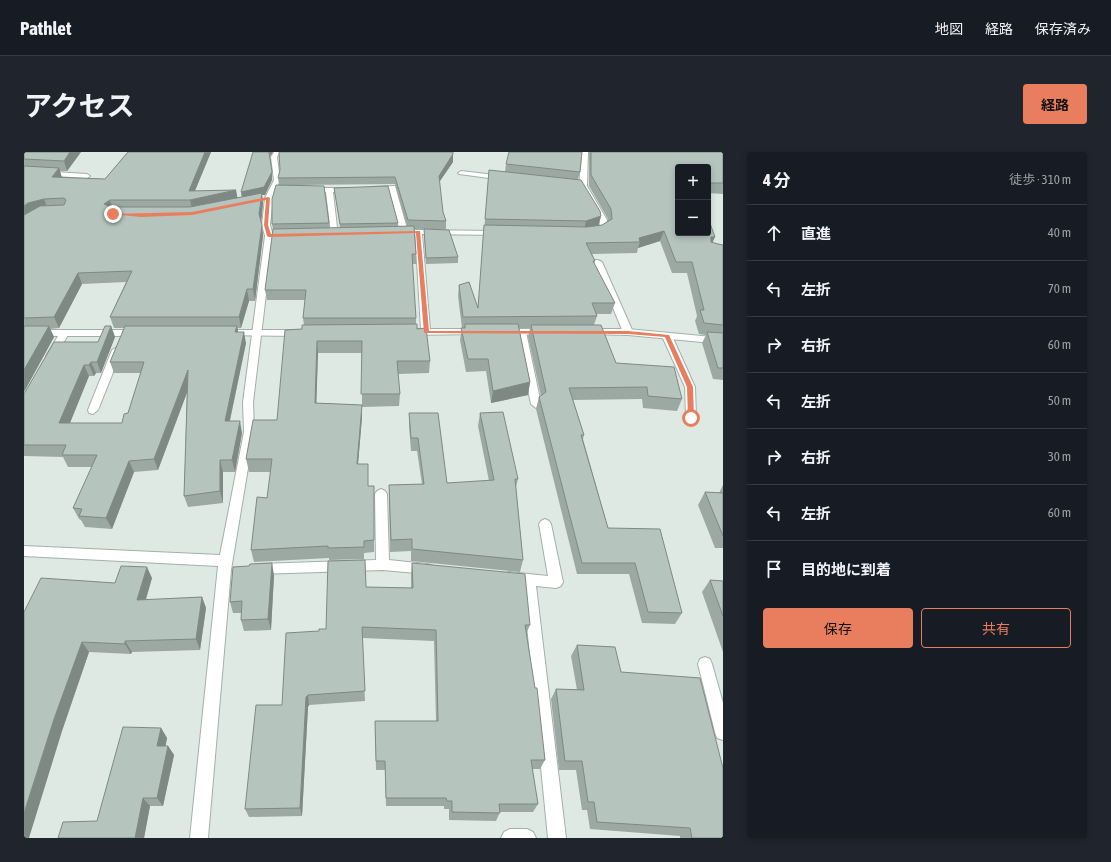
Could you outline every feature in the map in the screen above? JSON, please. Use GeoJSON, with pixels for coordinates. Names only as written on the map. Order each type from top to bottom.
{"type":"FeatureCollection","features":[{"type":"Feature","properties":{"kind":"street"},"geometry":{"type":"LineString","coordinates":[[199,838],[225,565],[249,432],[248,402],[256,333],[273,236],[266,225],[265,199],[277,189],[274,156],[276,152]]}},
{"type":"Feature","properties":{"kind":"street"},"geometry":{"type":"LineString","coordinates":[[584,234],[596,232],[604,228],[603,220],[579,185],[585,152]]}},
{"type":"Feature","properties":{"kind":"street"},"geometry":{"type":"LineString","coordinates":[[24,172],[87,176]]}},
{"type":"Feature","properties":{"kind":"street"},"geometry":{"type":"LineString","coordinates":[[461,173],[514,179]]}},
{"type":"Feature","properties":{"kind":"street"},"geometry":{"type":"LineString","coordinates":[[297,189],[329,190],[392,188],[400,232],[505,233]]}},
{"type":"Feature","properties":{"kind":"street"},"geometry":{"type":"LineString","coordinates":[[329,190],[335,234]]}},
{"type":"Feature","properties":{"kind":"street"},"geometry":{"type":"LineString","coordinates":[[418,232],[426,332]]}},
{"type":"Feature","properties":{"kind":"street"},"geometry":{"type":"LineString","coordinates":[[598,262],[628,332]]}},
{"type":"Feature","properties":{"kind":"street"},"geometry":{"type":"LineString","coordinates":[[93,410],[124,332]]}},
{"type":"Feature","properties":{"kind":"street"},"geometry":{"type":"LineString","coordinates":[[403,332],[551,332]]}},
{"type":"Feature","properties":{"kind":"street"},"geometry":{"type":"LineString","coordinates":[[521,332],[536,404]]}},
{"type":"Feature","properties":{"kind":"street"},"geometry":{"type":"LineString","coordinates":[[574,332],[628,332],[723,341]]}},
{"type":"Feature","properties":{"kind":"street"},"geometry":{"type":"LineString","coordinates":[[24,333],[147,333]]}},
{"type":"Feature","properties":{"kind":"street"},"geometry":{"type":"LineString","coordinates":[[46,365],[64,333]]}},
{"type":"Feature","properties":{"kind":"street"},"geometry":{"type":"LineString","coordinates":[[217,333],[310,333]]}},
{"type":"Feature","properties":{"kind":"street"},"geometry":{"type":"LineString","coordinates":[[667,336],[690,387],[691,418]]}},
{"type":"Feature","properties":{"kind":"street"},"geometry":{"type":"LineString","coordinates":[[381,494],[383,565]]}},
{"type":"Feature","properties":{"kind":"street"},"geometry":{"type":"LineString","coordinates":[[498,577],[556,582],[545,524]]}},
{"type":"Feature","properties":{"kind":"street"},"geometry":{"type":"LineString","coordinates":[[24,551],[225,565],[244,570],[383,565],[437,571]]}},
{"type":"Feature","properties":{"kind":"street"},"geometry":{"type":"LineString","coordinates":[[529,580],[557,838]]}},
{"type":"Feature","properties":{"kind":"street"},"geometry":{"type":"LineString","coordinates":[[704,664],[723,732]]}},
{"type":"Feature","properties":{"kind":"street"},"geometry":{"type":"LineString","coordinates":[[510,838],[527,838]]}},
{"type":"Feature","properties":{"kind":"building"},"geometry":{"type":"Polygon","coordinates":[[[24,152],[70,152],[64,161],[24,159],[24,152]]]}},
{"type":"Feature","properties":{"kind":"building"},"geometry":{"type":"Polygon","coordinates":[[[128,152],[205,152],[189,191],[236,190],[190,200],[110,200],[104,204],[110,207],[190,207],[262,193],[259,214],[262,225],[253,289],[247,289],[239,317],[110,317],[132,271],[78,273],[54,317],[24,318],[24,215],[40,206],[64,205],[66,200],[64,198],[44,199],[28,203],[24,206],[24,166],[59,168],[52,177],[105,179],[128,152]]]}},
{"type":"Feature","properties":{"kind":"building"},"geometry":{"type":"Polygon","coordinates":[[[253,152],[269,152],[272,172],[264,187],[241,192],[253,152]]]}},
{"type":"Feature","properties":{"kind":"building"},"geometry":{"type":"Polygon","coordinates":[[[279,152],[453,152],[439,176],[443,212],[446,221],[408,220],[395,177],[278,178],[280,170],[279,152]]]}},
{"type":"Feature","properties":{"kind":"building"},"geometry":{"type":"Polygon","coordinates":[[[509,152],[582,152],[580,172],[506,164],[509,152]]]}},
{"type":"Feature","properties":{"kind":"building"},"geometry":{"type":"Polygon","coordinates":[[[591,152],[723,152],[723,183],[711,183],[711,164],[675,164],[675,236],[711,236],[711,226],[715,237],[711,237],[711,242],[723,245],[723,325],[704,323],[700,310],[704,310],[692,262],[676,262],[664,231],[639,238],[640,242],[586,243],[595,261],[593,261],[615,303],[592,303],[597,316],[463,317],[459,285],[469,282],[478,308],[484,225],[587,227],[602,225],[612,219],[611,209],[591,175],[591,152]]]}},
{"type":"Feature","properties":{"kind":"building"},"geometry":{"type":"Polygon","coordinates":[[[489,170],[581,180],[600,211],[601,216],[586,221],[485,219],[489,170]]]}},
{"type":"Feature","properties":{"kind":"building"},"geometry":{"type":"Polygon","coordinates":[[[276,185],[324,186],[329,223],[272,224],[272,199],[276,185]]]}},
{"type":"Feature","properties":{"kind":"building"},"geometry":{"type":"Polygon","coordinates":[[[388,186],[398,223],[340,224],[334,188],[388,186]]]}},
{"type":"Feature","properties":{"kind":"building"},"geometry":{"type":"Polygon","coordinates":[[[414,226],[416,254],[412,254],[416,318],[303,318],[306,290],[265,290],[273,229],[414,226]]]}},
{"type":"Feature","properties":{"kind":"building"},"geometry":{"type":"Polygon","coordinates":[[[424,229],[449,230],[458,257],[426,258],[424,229]]]}},
{"type":"Feature","properties":{"kind":"building"},"geometry":{"type":"Polygon","coordinates":[[[417,324],[417,329],[426,328],[430,361],[397,361],[400,394],[361,394],[362,341],[317,341],[315,403],[362,405],[357,464],[368,464],[368,486],[374,486],[374,540],[364,541],[364,547],[328,548],[328,546],[251,550],[257,497],[267,498],[272,459],[246,459],[253,420],[277,420],[285,330],[302,329],[302,325],[417,324]]]}},
{"type":"Feature","properties":{"kind":"building"},"geometry":{"type":"Polygon","coordinates":[[[465,324],[518,324],[530,382],[493,391],[488,359],[468,359],[461,328],[465,328],[465,324]]]}},
{"type":"Feature","properties":{"kind":"building"},"geometry":{"type":"Polygon","coordinates":[[[531,325],[601,325],[616,363],[674,367],[682,399],[648,396],[647,387],[569,388],[584,435],[581,435],[608,528],[660,529],[682,613],[648,612],[635,563],[582,563],[539,397],[546,392],[531,325]]]}},
{"type":"Feature","properties":{"kind":"building"},"geometry":{"type":"Polygon","coordinates":[[[24,326],[49,326],[24,370],[24,326]]]}},
{"type":"Feature","properties":{"kind":"building"},"geometry":{"type":"Polygon","coordinates":[[[105,326],[111,326],[97,362],[91,362],[89,365],[84,365],[59,423],[122,423],[124,414],[128,413],[144,362],[110,362],[125,326],[237,326],[235,332],[244,332],[225,421],[240,421],[232,460],[220,460],[220,491],[184,496],[188,370],[154,459],[129,461],[106,518],[79,516],[82,509],[73,508],[97,455],[62,455],[66,445],[24,445],[24,394],[54,342],[98,342],[105,326]]]}},
{"type":"Feature","properties":{"kind":"building"},"geometry":{"type":"Polygon","coordinates":[[[707,332],[723,333],[723,368],[718,368],[707,332]]]}},
{"type":"Feature","properties":{"kind":"building"},"geometry":{"type":"Polygon","coordinates":[[[503,412],[518,479],[515,479],[523,560],[412,549],[412,539],[391,540],[389,485],[424,484],[418,438],[411,438],[409,413],[438,413],[447,483],[494,480],[480,413],[503,412]]]}},
{"type":"Feature","properties":{"kind":"building"},"geometry":{"type":"Polygon","coordinates":[[[705,492],[723,493],[723,536],[705,492]]]}},
{"type":"Feature","properties":{"kind":"building"},"geometry":{"type":"Polygon","coordinates":[[[365,560],[366,587],[413,588],[412,563],[525,574],[530,625],[525,625],[535,688],[537,688],[545,760],[531,760],[538,804],[499,804],[500,813],[452,812],[452,801],[447,801],[446,798],[386,798],[385,761],[376,761],[375,721],[438,721],[436,630],[362,627],[365,691],[308,695],[306,697],[300,808],[245,809],[256,705],[282,705],[286,633],[319,631],[319,629],[326,629],[328,561],[365,560]]]}},
{"type":"Feature","properties":{"kind":"building"},"geometry":{"type":"Polygon","coordinates":[[[272,563],[268,619],[241,620],[242,601],[230,602],[233,567],[249,566],[250,564],[272,563]]]}},
{"type":"Feature","properties":{"kind":"building"},"geometry":{"type":"Polygon","coordinates":[[[121,566],[147,567],[137,600],[202,597],[196,639],[125,641],[125,644],[82,642],[54,719],[24,813],[24,612],[41,578],[115,583],[121,566]]]}},
{"type":"Feature","properties":{"kind":"building"},"geometry":{"type":"Polygon","coordinates":[[[710,580],[723,581],[723,616],[710,580]]]}},
{"type":"Feature","properties":{"kind":"building"},"geometry":{"type":"Polygon","coordinates":[[[577,645],[615,647],[621,672],[700,678],[723,768],[723,838],[692,838],[690,828],[597,822],[594,802],[588,802],[582,761],[565,761],[556,689],[584,690],[577,645]]]}},
{"type":"Feature","properties":{"kind":"building"},"geometry":{"type":"Polygon","coordinates":[[[123,727],[161,728],[157,746],[168,746],[157,798],[143,798],[135,838],[58,838],[63,822],[97,821],[123,727]]]}},
{"type":"Feature","properties":{"kind":"route"},"geometry":{"type":"LineString","coordinates":[[113,214],[192,214],[268,198],[266,225],[269,236],[418,232],[426,332],[628,332],[667,336],[690,387],[691,418]]}}]}
